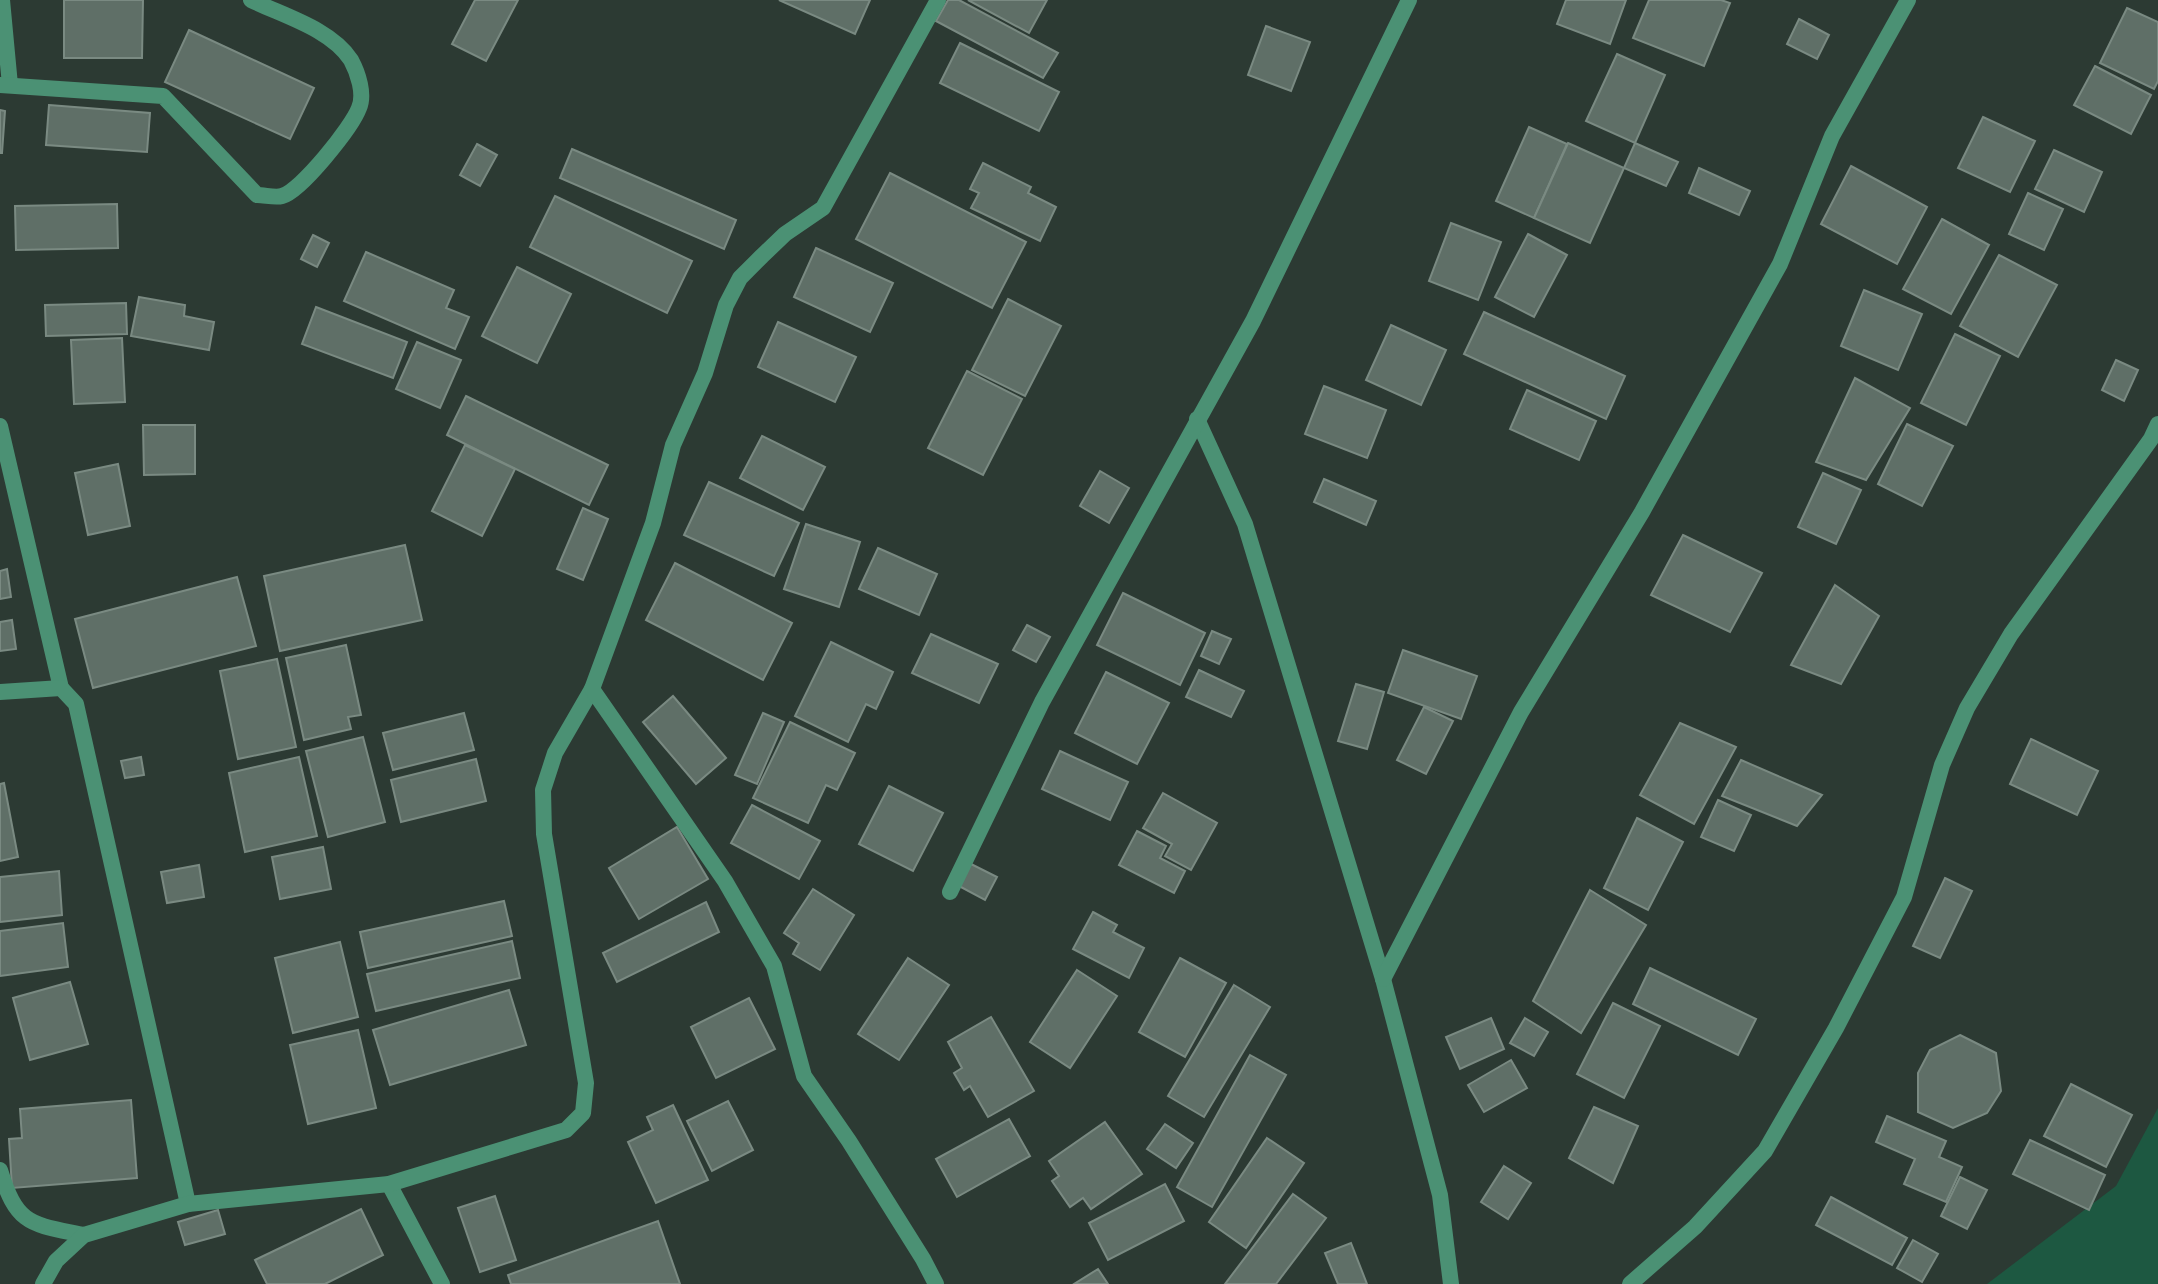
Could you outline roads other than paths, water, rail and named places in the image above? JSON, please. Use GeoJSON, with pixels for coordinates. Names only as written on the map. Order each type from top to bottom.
{"type":"FeatureCollection","features":[{"type":"Feature","properties":{"kind":"street"},"geometry":{"type":"LineString","coordinates":[[2,0],[5,85],[163,96],[257,195],[282,196],[304,183],[326,155],[360,108],[361,87],[352,62],[334,40],[251,0]]}},
{"type":"Feature","properties":{"kind":"street"},"geometry":{"type":"LineString","coordinates":[[43,1284],[56,1261],[84,1235],[188,1204],[389,1184],[566,1130],[583,1113],[586,1083],[544,834],[543,790],[555,753],[592,689],[653,523],[673,445],[705,373],[726,305],[740,278],[762,256],[785,234],[823,208],[938,0]]}},
{"type":"Feature","properties":{"kind":"street"},"geometry":{"type":"LineString","coordinates":[[950,892],[1042,702],[1253,321],[1409,0]]}},
{"type":"Feature","properties":{"kind":"street"},"geometry":{"type":"LineString","coordinates":[[1383,979],[1521,712],[1642,512],[1780,264],[1832,136],[1908,0]]}},
{"type":"Feature","properties":{"kind":"street"},"geometry":{"type":"LineString","coordinates":[[1197,419],[1245,524],[1383,979],[1440,1195],[1451,1284]]}},
{"type":"Feature","properties":{"kind":"street"},"geometry":{"type":"LineString","coordinates":[[1630,1284],[1695,1227],[1765,1151],[1836,1028],[1904,897],[1942,765],[1967,708],[2011,634],[2151,439],[2158,424]]}},
{"type":"Feature","properties":{"kind":"street"},"geometry":{"type":"LineString","coordinates":[[0,426],[61,688],[76,704],[188,1204]]}},
{"type":"Feature","properties":{"kind":"street"},"geometry":{"type":"LineString","coordinates":[[0,692],[61,688]]}},
{"type":"Feature","properties":{"kind":"street"},"geometry":{"type":"LineString","coordinates":[[592,689],[725,881],[774,966],[804,1076],[857,1154],[936,1284]]}},
{"type":"Feature","properties":{"kind":"street"},"geometry":{"type":"LineString","coordinates":[[0,1170],[17,1212],[34,1225],[84,1235]]}},
{"type":"Feature","properties":{"kind":"street"},"geometry":{"type":"LineString","coordinates":[[389,1184],[442,1284]]}}]}
